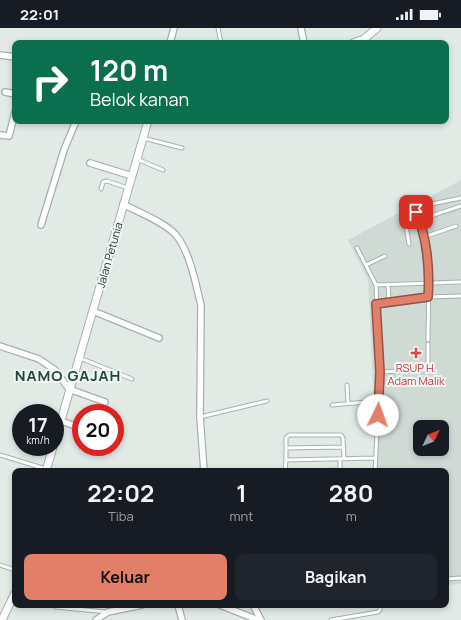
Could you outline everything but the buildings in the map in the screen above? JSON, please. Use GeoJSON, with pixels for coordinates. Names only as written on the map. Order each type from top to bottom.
{"type":"FeatureCollection","features":[{"type":"Feature","properties":{"kind":"street"},"geometry":{"type":"LineString","coordinates":[[301,28],[303,40]]}},
{"type":"Feature","properties":{"kind":"street"},"geometry":{"type":"LineString","coordinates":[[360,40],[377,28]]}},
{"type":"Feature","properties":{"kind":"street"},"geometry":{"type":"LineString","coordinates":[[170,40],[172,29]]}},
{"type":"Feature","properties":{"kind":"street"},"geometry":{"type":"LineString","coordinates":[[0,55],[12,57]]}},
{"type":"Feature","properties":{"kind":"street"},"geometry":{"type":"LineString","coordinates":[[5,92],[12,93]]}},
{"type":"Feature","properties":{"kind":"street"},"geometry":{"type":"LineString","coordinates":[[0,135],[5,137],[9,136],[12,124]]}},
{"type":"Feature","properties":{"kind":"street"},"geometry":{"type":"LineString","coordinates":[[41,225],[66,146],[75,124]]}},
{"type":"Feature","properties":{"kind":"street","name":"Jalan Petunia"},"geometry":{"type":"LineString","coordinates":[[64,410],[78,357],[93,311],[147,124]]}},
{"type":"Feature","properties":{"kind":"street"},"geometry":{"type":"LineString","coordinates":[[90,163],[132,176]]}},
{"type":"Feature","properties":{"kind":"street"},"geometry":{"type":"LineString","coordinates":[[123,204],[176,234],[185,251],[201,305],[200,417],[204,468]]}},
{"type":"Feature","properties":{"kind":"street"},"geometry":{"type":"LineString","coordinates":[[93,311],[159,338]]}},
{"type":"Feature","properties":{"kind":"street"},"geometry":{"type":"LineString","coordinates":[[0,346],[40,359],[49,364],[69,389],[105,402]]}},
{"type":"Feature","properties":{"kind":"street"},"geometry":{"type":"LineString","coordinates":[[47,468],[50,456]]}},
{"type":"Feature","properties":{"kind":"street"},"geometry":{"type":"LineString","coordinates":[[2,620],[12,601]]}},
{"type":"Feature","properties":{"kind":"street"},"geometry":{"type":"LineString","coordinates":[[96,620],[108,612],[127,608]]}},
{"type":"Feature","properties":{"kind":"street"},"geometry":{"type":"LineString","coordinates":[[179,608],[182,620]]}},
{"type":"Feature","properties":{"kind":"street"},"geometry":{"type":"LineString","coordinates":[[228,608],[259,620]]}},
{"type":"Feature","properties":{"kind":"street"},"geometry":{"type":"LineString","coordinates":[[254,608],[259,620]]}},
{"type":"Feature","properties":{"kind":"lane"},"geometry":{"type":"LineString","coordinates":[[218,28],[220,40]]}},
{"type":"Feature","properties":{"kind":"lane"},"geometry":{"type":"LineString","coordinates":[[143,138],[182,148]]}},
{"type":"Feature","properties":{"kind":"lane"},"geometry":{"type":"LineString","coordinates":[[137,159],[163,170]]}},
{"type":"Feature","properties":{"kind":"lane"},"geometry":{"type":"LineString","coordinates":[[101,189],[103,182],[107,181],[128,188]]}},
{"type":"Feature","properties":{"kind":"lane"},"geometry":{"type":"LineString","coordinates":[[409,244],[405,220],[416,212],[432,204],[461,198]]}},
{"type":"Feature","properties":{"kind":"lane"},"geometry":{"type":"LineString","coordinates":[[420,220],[461,206]]}},
{"type":"Feature","properties":{"kind":"lane"},"geometry":{"type":"LineString","coordinates":[[416,212],[420,220],[424,236],[429,282],[428,340]]}},
{"type":"Feature","properties":{"kind":"lane"},"geometry":{"type":"LineString","coordinates":[[424,236],[456,226]]}},
{"type":"Feature","properties":{"kind":"lane"},"geometry":{"type":"LineString","coordinates":[[357,248],[376,285],[380,372],[375,468]]}},
{"type":"Feature","properties":{"kind":"lane"},"geometry":{"type":"LineString","coordinates":[[366,266],[386,256]]}},
{"type":"Feature","properties":{"kind":"lane"},"geometry":{"type":"LineString","coordinates":[[376,285],[461,282]]}},
{"type":"Feature","properties":{"kind":"lane"},"geometry":{"type":"LineString","coordinates":[[388,284],[389,303]]}},
{"type":"Feature","properties":{"kind":"lane"},"geometry":{"type":"LineString","coordinates":[[376,304],[428,297],[461,296]]}},
{"type":"Feature","properties":{"kind":"lane"},"geometry":{"type":"LineString","coordinates":[[380,372],[426,370],[428,366],[428,344]]}},
{"type":"Feature","properties":{"kind":"lane"},"geometry":{"type":"LineString","coordinates":[[78,357],[132,379]]}},
{"type":"Feature","properties":{"kind":"lane"},"geometry":{"type":"LineString","coordinates":[[347,385],[348,404]]}},
{"type":"Feature","properties":{"kind":"lane"},"geometry":{"type":"LineString","coordinates":[[200,417],[267,401]]}},
{"type":"Feature","properties":{"kind":"lane"},"geometry":{"type":"LineString","coordinates":[[332,405],[379,401]]}},
{"type":"Feature","properties":{"kind":"lane"},"geometry":{"type":"LineString","coordinates":[[285,468],[286,438],[289,435],[341,435],[343,438],[344,459]]}},
{"type":"Feature","properties":{"kind":"lane"},"geometry":{"type":"LineString","coordinates":[[286,448],[343,447]]}},
{"type":"Feature","properties":{"kind":"lane"},"geometry":{"type":"LineString","coordinates":[[0,455],[40,468]]}},
{"type":"Feature","properties":{"kind":"lane"},"geometry":{"type":"LineString","coordinates":[[286,460],[375,458]]}},
{"type":"Feature","properties":{"kind":"lane"},"geometry":{"type":"LineString","coordinates":[[340,459],[340,468]]}},
{"type":"Feature","properties":{"kind":"lane"},"geometry":{"type":"LineString","coordinates":[[0,565],[12,569]]}},
{"type":"Feature","properties":{"kind":"lane"},"geometry":{"type":"LineString","coordinates":[[449,579],[461,578]]}},
{"type":"Feature","properties":{"kind":"lane"},"geometry":{"type":"LineString","coordinates":[[55,608],[108,612]]}},
{"type":"Feature","properties":{"kind":"lane"},"geometry":{"type":"LineString","coordinates":[[331,620],[345,619],[378,612],[380,608]]}},
{"type":"Feature","properties":{"kind":"shaded area","name":"RSUP H. Adam Malik"},"geometry":{"type":"Polygon","coordinates":[[[461,180],[461,584],[449,585],[449,468],[377,468],[368,279],[348,240],[461,180]]]}},
{"type":"Feature","properties":{"kind":"place","name":"RSUP H. Adam Malik"},"geometry":{"type":"Point","coordinates":[416,353]}},
{"type":"Feature","properties":{"kind":"district","name":"NAMO GAJAH"},"geometry":{"type":"Point","coordinates":[68,375]}},
{"type":"Feature","properties":{"kind":"route"},"geometry":{"type":"LineString","coordinates":[[378,415],[380,372],[376,304],[395,303],[428,297],[429,282],[424,236],[420,220],[416,212]]}}]}
